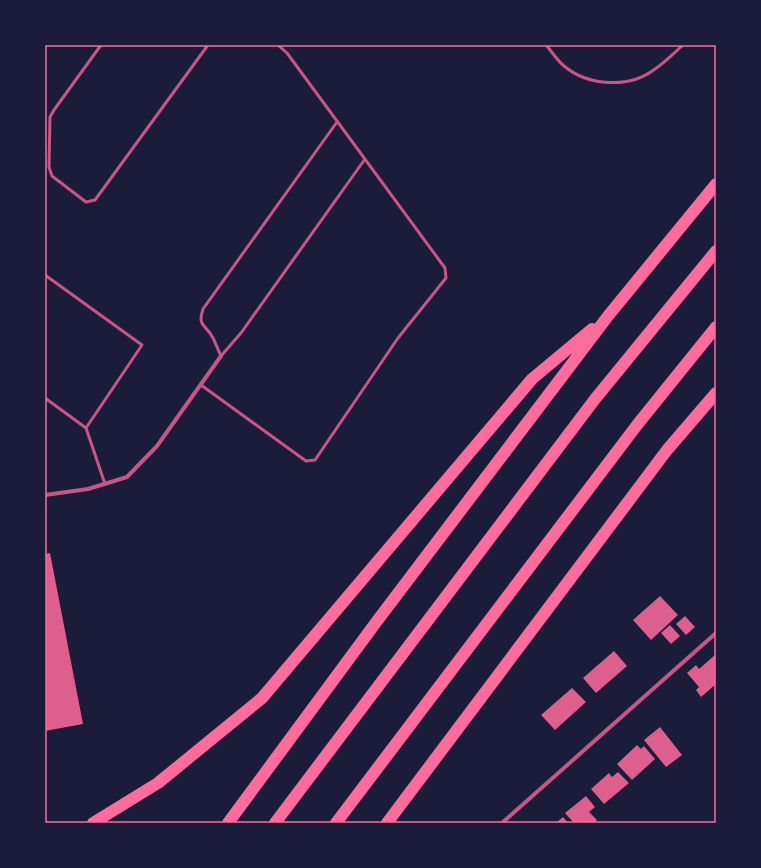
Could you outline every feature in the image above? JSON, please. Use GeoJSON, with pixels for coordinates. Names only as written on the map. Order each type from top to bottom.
{"type":"FeatureCollection","features":[{"type":"Feature","properties":{"kind":"highway"},"geometry":{"type":"LineString","coordinates":[[228,823],[377,621],[608,316],[716,184]]}},
{"type":"Feature","properties":{"kind":"highway"},"geometry":{"type":"LineString","coordinates":[[275,823],[594,399],[716,251]]}},
{"type":"Feature","properties":{"kind":"highway"},"geometry":{"type":"LineString","coordinates":[[93,823],[158,783],[262,698],[532,379],[608,316]]}},
{"type":"Feature","properties":{"kind":"highway"},"geometry":{"type":"LineString","coordinates":[[336,823],[636,425],[716,327]]}},
{"type":"Feature","properties":{"kind":"highway"},"geometry":{"type":"LineString","coordinates":[[387,823],[667,450],[716,393]]}},
{"type":"Feature","properties":{"kind":"street"},"geometry":{"type":"LineString","coordinates":[[45,495],[88,489],[127,477],[157,446],[221,356]]}},
{"type":"Feature","properties":{"kind":"street"},"geometry":{"type":"LineString","coordinates":[[502,823],[716,633]]}},
{"type":"Feature","properties":{"kind":"lane"},"geometry":{"type":"LineString","coordinates":[[101,45],[54,110],[50,118],[49,167],[52,176],[86,202],[95,200],[208,45]]}},
{"type":"Feature","properties":{"kind":"lane"},"geometry":{"type":"LineString","coordinates":[[201,385],[306,461],[315,460],[398,338],[446,278],[445,268],[287,53],[278,45]]}},
{"type":"Feature","properties":{"kind":"lane"},"geometry":{"type":"LineString","coordinates":[[546,45],[563,66],[581,77],[619,83],[634,80],[654,70],[683,45]]}},
{"type":"Feature","properties":{"kind":"lane"},"geometry":{"type":"LineString","coordinates":[[337,122],[203,309],[201,324],[212,336],[221,356],[241,333],[365,159]]}},
{"type":"Feature","properties":{"kind":"lane"},"geometry":{"type":"LineString","coordinates":[[45,276],[142,345],[86,428]]}},
{"type":"Feature","properties":{"kind":"lane"},"geometry":{"type":"LineString","coordinates":[[45,398],[86,428],[104,484]]}},
{"type":"Feature","properties":{"kind":"building"},"geometry":{"type":"Polygon","coordinates":[[[50,553],[83,724],[45,731],[45,554],[50,553]]]}},
{"type":"Feature","properties":{"kind":"building"},"geometry":{"type":"Polygon","coordinates":[[[660,596],[678,615],[651,640],[633,620],[660,596]]]}},
{"type":"Feature","properties":{"kind":"building"},"geometry":{"type":"Polygon","coordinates":[[[685,616],[695,627],[686,635],[676,624],[685,616]]]}},
{"type":"Feature","properties":{"kind":"building"},"geometry":{"type":"Polygon","coordinates":[[[670,625],[680,636],[671,644],[661,633],[670,625]]]}},
{"type":"Feature","properties":{"kind":"building"},"geometry":{"type":"Polygon","coordinates":[[[614,651],[627,666],[596,693],[583,678],[614,651]]]}},
{"type":"Feature","properties":{"kind":"building"},"geometry":{"type":"Polygon","coordinates":[[[716,654],[716,684],[701,697],[696,690],[699,687],[687,673],[696,665],[699,669],[716,654]]]}},
{"type":"Feature","properties":{"kind":"building"},"geometry":{"type":"Polygon","coordinates":[[[572,688],[586,702],[555,730],[541,715],[572,688]]]}},
{"type":"Feature","properties":{"kind":"building"},"geometry":{"type":"Polygon","coordinates":[[[660,727],[682,755],[666,767],[644,740],[660,727]]]}},
{"type":"Feature","properties":{"kind":"building"},"geometry":{"type":"Polygon","coordinates":[[[637,745],[641,749],[644,746],[655,759],[632,780],[617,764],[637,745]]]}},
{"type":"Feature","properties":{"kind":"building"},"geometry":{"type":"Polygon","coordinates":[[[618,772],[629,783],[604,804],[591,789],[609,773],[612,777],[618,772]]]}},
{"type":"Feature","properties":{"kind":"building"},"geometry":{"type":"Polygon","coordinates":[[[586,796],[595,807],[589,812],[597,820],[594,823],[574,823],[565,813],[586,796]]]}},
{"type":"Feature","properties":{"kind":"building"},"geometry":{"type":"Polygon","coordinates":[[[563,817],[568,823],[556,823],[563,817]]]}}]}
